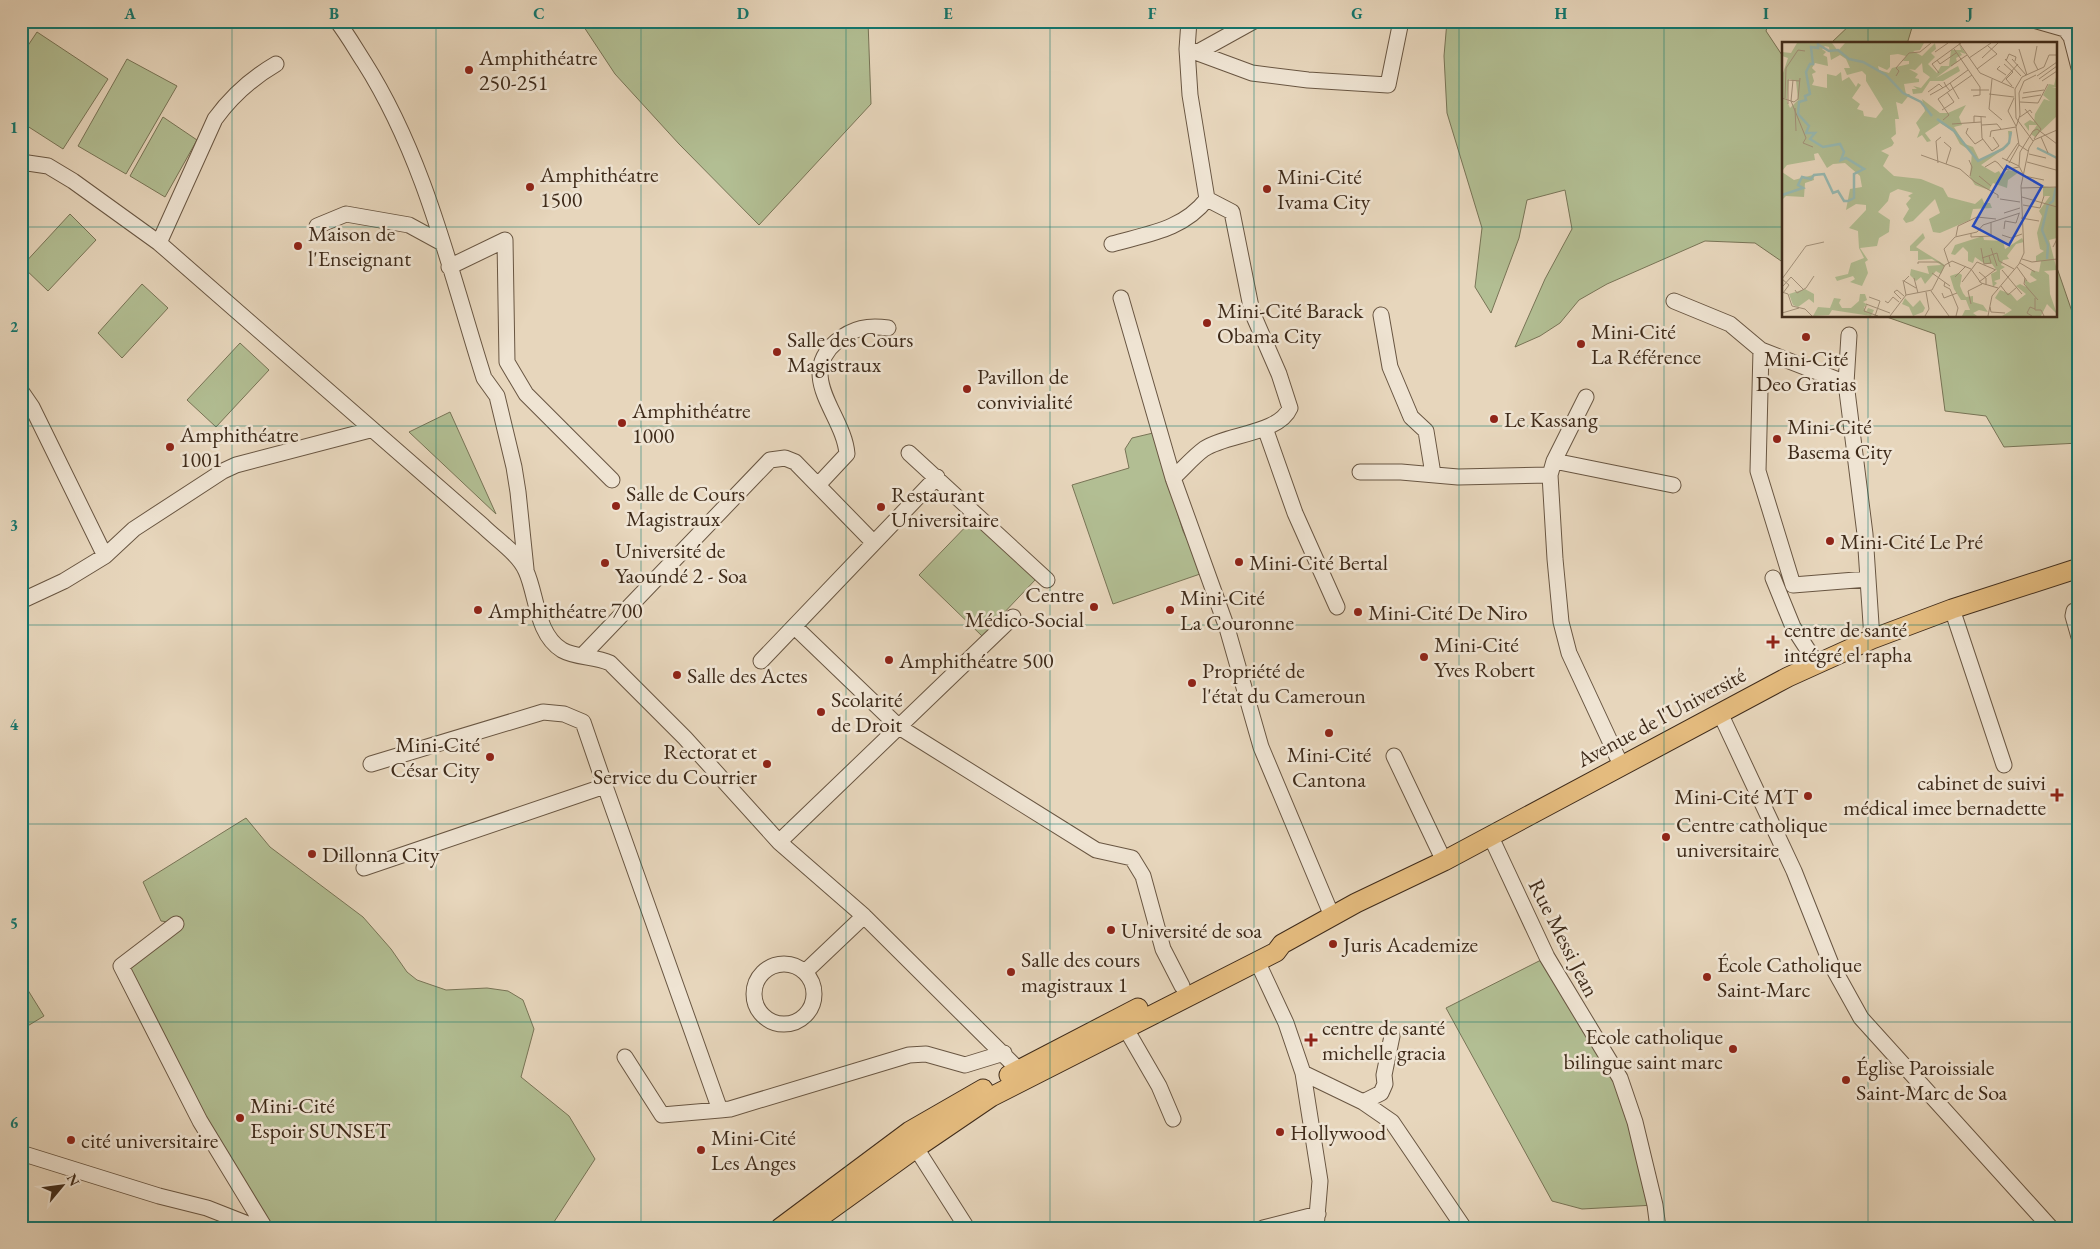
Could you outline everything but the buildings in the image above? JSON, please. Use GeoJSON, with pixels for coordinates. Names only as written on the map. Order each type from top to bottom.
{"type":"FeatureCollection","features":[{"type":"Feature","properties":{"kind":"main road","name":"Avenue de l'Université"},"geometry":{"type":"LineString","coordinates":[[1282,944],[1332,916],[1444,861],[1720,712],[1817,664],[1872,639],[1952,609],[2079,568]]}},
{"type":"Feature","properties":{"kind":"main road"},"geometry":{"type":"LineString","coordinates":[[780,1228],[910,1131],[1024,1074],[1182,986],[1254,949],[1272,944],[1282,944]]}},
{"type":"Feature","properties":{"kind":"main road"},"geometry":{"type":"LineString","coordinates":[[806,1228],[916,1148],[1024,1074],[1126,1030],[1276,952],[1282,944]]}},
{"type":"Feature","properties":{"kind":"street"},"geometry":{"type":"LineString","coordinates":[[336,21],[379,85],[400,125],[426,193],[484,378],[496,396],[518,492],[526,569],[544,627],[553,642],[564,651],[610,662],[685,738],[779,842],[864,916],[1024,1074]]}},
{"type":"Feature","properties":{"kind":"street"},"geometry":{"type":"LineString","coordinates":[[1189,21],[1192,50],[1190,95],[1207,199]]}},
{"type":"Feature","properties":{"kind":"street"},"geometry":{"type":"LineString","coordinates":[[1192,50],[1254,21]]}},
{"type":"Feature","properties":{"kind":"street"},"geometry":{"type":"LineString","coordinates":[[1192,50],[1252,73],[1308,80],[1388,85],[1401,21]]}},
{"type":"Feature","properties":{"kind":"street"},"geometry":{"type":"LineString","coordinates":[[2038,21],[2066,29],[2071,38],[2079,68]]}},
{"type":"Feature","properties":{"kind":"street"},"geometry":{"type":"LineString","coordinates":[[159,243],[215,119],[226,104],[259,74],[276,64]]}},
{"type":"Feature","properties":{"kind":"street"},"geometry":{"type":"LineString","coordinates":[[21,162],[48,166],[56,171],[159,243],[200,276],[370,430],[477,521],[526,569]]}},
{"type":"Feature","properties":{"kind":"street"},"geometry":{"type":"LineString","coordinates":[[1112,244],[1171,228],[1186,220],[1207,199]]}},
{"type":"Feature","properties":{"kind":"street"},"geometry":{"type":"LineString","coordinates":[[1173,478],[1204,449],[1265,428],[1288,413],[1290,403],[1252,312],[1232,212],[1207,199]]}},
{"type":"Feature","properties":{"kind":"street"},"geometry":{"type":"LineString","coordinates":[[317,226],[346,214],[409,225],[442,242]]}},
{"type":"Feature","properties":{"kind":"street"},"geometry":{"type":"LineString","coordinates":[[449,267],[505,240],[507,362],[526,394],[612,480]]}},
{"type":"Feature","properties":{"kind":"street"},"geometry":{"type":"LineString","coordinates":[[1121,298],[1173,478],[1227,628],[1261,747],[1332,916]]}},
{"type":"Feature","properties":{"kind":"street"},"geometry":{"type":"LineString","coordinates":[[1674,301],[1730,324],[1761,350],[1846,383]]}},
{"type":"Feature","properties":{"kind":"street"},"geometry":{"type":"LineString","coordinates":[[1381,315],[1390,367],[1411,417],[1426,431],[1433,474]]}},
{"type":"Feature","properties":{"kind":"street"},"geometry":{"type":"LineString","coordinates":[[818,485],[848,454],[820,383],[820,368],[828,350],[856,329],[871,326],[888,328]]}},
{"type":"Feature","properties":{"kind":"street"},"geometry":{"type":"LineString","coordinates":[[1849,335],[1846,383],[1865,534],[1872,639]]}},
{"type":"Feature","properties":{"kind":"street"},"geometry":{"type":"LineString","coordinates":[[1761,350],[1758,471],[1792,586],[1868,579]]}},
{"type":"Feature","properties":{"kind":"street"},"geometry":{"type":"LineString","coordinates":[[21,391],[32,407],[105,556]]}},
{"type":"Feature","properties":{"kind":"street"},"geometry":{"type":"LineString","coordinates":[[1586,397],[1552,468],[1556,577],[1561,622],[1569,653],[1621,765]]}},
{"type":"Feature","properties":{"kind":"street"},"geometry":{"type":"LineString","coordinates":[[1265,428],[1296,513],[1336,607]]}},
{"type":"Feature","properties":{"kind":"street"},"geometry":{"type":"LineString","coordinates":[[21,601],[64,581],[105,556],[134,530],[223,471],[236,465],[370,430]]}},
{"type":"Feature","properties":{"kind":"street"},"geometry":{"type":"LineString","coordinates":[[909,453],[1046,580]]}},
{"type":"Feature","properties":{"kind":"street"},"geometry":{"type":"LineString","coordinates":[[582,656],[770,460],[785,458],[795,462],[874,543]]}},
{"type":"Feature","properties":{"kind":"street"},"geometry":{"type":"LineString","coordinates":[[1360,472],[1401,472],[1458,477],[1552,468],[1673,485]]}},
{"type":"Feature","properties":{"kind":"street"},"geometry":{"type":"LineString","coordinates":[[761,661],[937,477]]}},
{"type":"Feature","properties":{"kind":"street"},"geometry":{"type":"LineString","coordinates":[[1773,578],[1793,628],[1817,664]]}},
{"type":"Feature","properties":{"kind":"street"},"geometry":{"type":"LineString","coordinates":[[1952,609],[2004,765]]}},
{"type":"Feature","properties":{"kind":"street"},"geometry":{"type":"LineString","coordinates":[[2079,610],[2074,612],[2073,616],[2079,637]]}},
{"type":"Feature","properties":{"kind":"street"},"geometry":{"type":"LineString","coordinates":[[779,842],[1013,617]]}},
{"type":"Feature","properties":{"kind":"street"},"geometry":{"type":"LineString","coordinates":[[795,627],[899,727],[1096,850],[1132,858],[1143,876],[1163,949],[1182,986]]}},
{"type":"Feature","properties":{"kind":"street"},"geometry":{"type":"LineString","coordinates":[[371,764],[543,712],[564,714],[583,722],[720,1110]]}},
{"type":"Feature","properties":{"kind":"street"},"geometry":{"type":"LineString","coordinates":[[1720,712],[1794,871],[1831,964],[1860,1018],[2051,1228]]}},
{"type":"Feature","properties":{"kind":"street"},"geometry":{"type":"LineString","coordinates":[[1394,756],[1444,861]]}},
{"type":"Feature","properties":{"kind":"street"},"geometry":{"type":"LineString","coordinates":[[364,868],[605,786]]}},
{"type":"Feature","properties":{"kind":"street","name":"Rue Messi Jean"},"geometry":{"type":"LineString","coordinates":[[1490,835],[1547,957],[1620,1078],[1635,1122],[1655,1205],[1658,1228]]}},
{"type":"Feature","properties":{"kind":"street"},"geometry":{"type":"LineString","coordinates":[[805,972],[864,916]]}},
{"type":"Feature","properties":{"kind":"street"},"geometry":{"type":"LineString","coordinates":[[176,924],[121,966],[200,1121],[265,1228]]}},
{"type":"Feature","properties":{"kind":"street"},"geometry":{"type":"LineString","coordinates":[[1257,961],[1286,1023],[1303,1073],[1320,1181],[1317,1221],[1263,1228]]}},
{"type":"Feature","properties":{"kind":"street"},"geometry":{"type":"LineString","coordinates":[[779,964],[787,964],[805,972],[814,994],[813,1004],[805,1015],[788,1024],[781,1025],[772,1023],[763,1017],[756,1000],[755,991],[757,980],[763,973],[779,964]]}},
{"type":"Feature","properties":{"kind":"street"},"geometry":{"type":"LineString","coordinates":[[1126,1030],[1159,1086],[1173,1119]]}},
{"type":"Feature","properties":{"kind":"street"},"geometry":{"type":"LineString","coordinates":[[1363,1102],[1381,1093],[1385,1084],[1384,1075],[1392,1036]]}},
{"type":"Feature","properties":{"kind":"street"},"geometry":{"type":"LineString","coordinates":[[626,1057],[662,1114],[730,1110],[909,1055],[926,1054],[965,1065],[990,1059],[1004,1053]]}},
{"type":"Feature","properties":{"kind":"street"},"geometry":{"type":"LineString","coordinates":[[1303,1073],[1363,1102],[1392,1122],[1464,1228]]}},
{"type":"Feature","properties":{"kind":"street"},"geometry":{"type":"LineString","coordinates":[[916,1148],[967,1228]]}},
{"type":"Feature","properties":{"kind":"street"},"geometry":{"type":"LineString","coordinates":[[21,1153],[159,1196],[207,1208],[258,1228]]}},
{"type":"Feature","properties":{"kind":"green space"},"geometry":{"type":"Polygon","coordinates":[[[580,21],[868,21],[871,104],[759,225],[679,144],[615,74],[580,21]]]}},
{"type":"Feature","properties":{"kind":"green space"},"geometry":{"type":"Polygon","coordinates":[[[1447,21],[1769,21],[1766,31],[1782,55],[1782,262],[1755,243],[1705,241],[1607,284],[1579,300],[1560,323],[1540,336],[1515,347],[1545,279],[1572,229],[1565,190],[1527,200],[1519,238],[1491,313],[1475,287],[1482,228],[1447,113],[1444,56],[1447,21]]]}},
{"type":"Feature","properties":{"kind":"green space"},"geometry":{"type":"Polygon","coordinates":[[[1854,21],[1914,21],[1908,42],[1832,42],[1854,21]]]}},
{"type":"Feature","properties":{"kind":"green space"},"geometry":{"type":"Polygon","coordinates":[[[37,32],[108,79],[63,149],[21,122],[21,56],[37,32]]]}},
{"type":"Feature","properties":{"kind":"green space"},"geometry":{"type":"Polygon","coordinates":[[[127,59],[177,86],[126,174],[78,146],[127,59]]]}},
{"type":"Feature","properties":{"kind":"green space"},"geometry":{"type":"Polygon","coordinates":[[[163,117],[197,140],[165,197],[130,176],[163,117]]]}},
{"type":"Feature","properties":{"kind":"green space"},"geometry":{"type":"Polygon","coordinates":[[[70,214],[96,240],[48,291],[22,266],[70,214]]]}},
{"type":"Feature","properties":{"kind":"green space"},"geometry":{"type":"Polygon","coordinates":[[[2058,271],[2079,332],[2079,443],[2004,447],[1986,416],[1945,411],[1935,334],[1890,318],[2058,318],[2058,271]]]}},
{"type":"Feature","properties":{"kind":"green space"},"geometry":{"type":"Polygon","coordinates":[[[142,284],[168,308],[122,358],[98,333],[142,284]]]}},
{"type":"Feature","properties":{"kind":"green space"},"geometry":{"type":"Polygon","coordinates":[[[240,343],[269,370],[216,427],[187,400],[240,343]]]}},
{"type":"Feature","properties":{"kind":"green space"},"geometry":{"type":"Polygon","coordinates":[[[450,412],[496,514],[409,432],[450,412]]]}},
{"type":"Feature","properties":{"kind":"green space"},"geometry":{"type":"Polygon","coordinates":[[[1153,433],[1183,531],[1203,573],[1113,604],[1072,485],[1129,468],[1125,449],[1132,438],[1153,433]]]}},
{"type":"Feature","properties":{"kind":"green space"},"geometry":{"type":"Polygon","coordinates":[[[974,518],[1036,579],[982,636],[919,575],[974,518]]]}},
{"type":"Feature","properties":{"kind":"green space"},"geometry":{"type":"Polygon","coordinates":[[[246,818],[270,847],[363,917],[391,949],[407,972],[417,980],[446,990],[487,988],[508,991],[523,1000],[534,1029],[521,1077],[569,1116],[595,1159],[550,1228],[266,1228],[121,966],[175,923],[161,921],[143,882],[246,818]]]}},
{"type":"Feature","properties":{"kind":"green space"},"geometry":{"type":"Polygon","coordinates":[[[1547,957],[1620,1078],[1655,1205],[1582,1209],[1552,1201],[1446,1008],[1547,957]]]}},
{"type":"Feature","properties":{"kind":"green space"},"geometry":{"type":"Polygon","coordinates":[[[21,979],[44,1016],[21,1030],[21,979]]]}},
{"type":"Feature","properties":{"kind":"place","name":"Amphithéatre 250-251"},"geometry":{"type":"Point","coordinates":[469,70]}},
{"type":"Feature","properties":{"kind":"place","name":"Amphithéatre 1500"},"geometry":{"type":"Point","coordinates":[530,187]}},
{"type":"Feature","properties":{"kind":"place","name":"Mini-Cité Ivama City"},"geometry":{"type":"Point","coordinates":[1267,189]}},
{"type":"Feature","properties":{"kind":"place","name":"Maison de l'Enseignant"},"geometry":{"type":"Point","coordinates":[298,246]}},
{"type":"Feature","properties":{"kind":"place","name":"Mini-Cité Barack Obama City"},"geometry":{"type":"Point","coordinates":[1207,323]}},
{"type":"Feature","properties":{"kind":"place","name":"Mini-Cité Deo Gratias"},"geometry":{"type":"Point","coordinates":[1806,337]}},
{"type":"Feature","properties":{"kind":"place","name":"Mini-Cité La Référence"},"geometry":{"type":"Point","coordinates":[1581,344]}},
{"type":"Feature","properties":{"kind":"place","name":"Salle des Cours Magistraux"},"geometry":{"type":"Point","coordinates":[777,352]}},
{"type":"Feature","properties":{"kind":"place","name":"Pavillon de convivialité"},"geometry":{"type":"Point","coordinates":[967,389]}},
{"type":"Feature","properties":{"kind":"place","name":"Le Kassang"},"geometry":{"type":"Point","coordinates":[1494,419]}},
{"type":"Feature","properties":{"kind":"place","name":"Amphithéatre 1000"},"geometry":{"type":"Point","coordinates":[622,423]}},
{"type":"Feature","properties":{"kind":"place","name":"Mini-Cité Basema City"},"geometry":{"type":"Point","coordinates":[1777,439]}},
{"type":"Feature","properties":{"kind":"place","name":"Amphithéatre 1001"},"geometry":{"type":"Point","coordinates":[170,447]}},
{"type":"Feature","properties":{"kind":"place","name":"Salle de Cours Magistraux"},"geometry":{"type":"Point","coordinates":[616,506]}},
{"type":"Feature","properties":{"kind":"place","name":"Restaurant Universitaire"},"geometry":{"type":"Point","coordinates":[881,507]}},
{"type":"Feature","properties":{"kind":"place","name":"Mini-Cité Le Pré"},"geometry":{"type":"Point","coordinates":[1830,541]}},
{"type":"Feature","properties":{"kind":"place","name":"Mini-Cité Bertal"},"geometry":{"type":"Point","coordinates":[1239,562]}},
{"type":"Feature","properties":{"kind":"place","name":"Université de Yaoundé 2 - Soa"},"geometry":{"type":"Point","coordinates":[605,563]}},
{"type":"Feature","properties":{"kind":"place","name":"Centre Médico-Social"},"geometry":{"type":"Point","coordinates":[1094,607]}},
{"type":"Feature","properties":{"kind":"place","name":"Amphithéatre 700"},"geometry":{"type":"Point","coordinates":[478,610]}},
{"type":"Feature","properties":{"kind":"place","name":"Mini-Cité La Couronne"},"geometry":{"type":"Point","coordinates":[1170,610]}},
{"type":"Feature","properties":{"kind":"place","name":"Mini-Cité De Niro"},"geometry":{"type":"Point","coordinates":[1358,612]}},
{"type":"Feature","properties":{"kind":"place","name":"centre de santé intégré el rapha"},"geometry":{"type":"Point","coordinates":[1773,642]}},
{"type":"Feature","properties":{"kind":"place","name":"Mini-Cité Yves Robert"},"geometry":{"type":"Point","coordinates":[1424,657]}},
{"type":"Feature","properties":{"kind":"place","name":"Amphithéatre 500"},"geometry":{"type":"Point","coordinates":[889,660]}},
{"type":"Feature","properties":{"kind":"place","name":"Salle des Actes"},"geometry":{"type":"Point","coordinates":[677,675]}},
{"type":"Feature","properties":{"kind":"place","name":"Propriété de l'état du Cameroun"},"geometry":{"type":"Point","coordinates":[1192,683]}},
{"type":"Feature","properties":{"kind":"place","name":"Scolarité de Droit"},"geometry":{"type":"Point","coordinates":[821,712]}},
{"type":"Feature","properties":{"kind":"place","name":"Mini-Cité Cantona"},"geometry":{"type":"Point","coordinates":[1329,733]}},
{"type":"Feature","properties":{"kind":"place","name":"Mini-Cité César City"},"geometry":{"type":"Point","coordinates":[490,757]}},
{"type":"Feature","properties":{"kind":"place","name":"Rectorat et Service du Courrier"},"geometry":{"type":"Point","coordinates":[767,764]}},
{"type":"Feature","properties":{"kind":"place","name":"cabinet de suivi médical imee bernadette"},"geometry":{"type":"Point","coordinates":[2057,795]}},
{"type":"Feature","properties":{"kind":"place","name":"Mini-Cité MT"},"geometry":{"type":"Point","coordinates":[1808,796]}},
{"type":"Feature","properties":{"kind":"place","name":"Centre catholique universitaire"},"geometry":{"type":"Point","coordinates":[1666,837]}},
{"type":"Feature","properties":{"kind":"place","name":"Dillonna City"},"geometry":{"type":"Point","coordinates":[312,854]}},
{"type":"Feature","properties":{"kind":"place","name":"Université de soa"},"geometry":{"type":"Point","coordinates":[1111,930]}},
{"type":"Feature","properties":{"kind":"place","name":"Juris Academize"},"geometry":{"type":"Point","coordinates":[1333,944]}},
{"type":"Feature","properties":{"kind":"place","name":"Salle des cours magistraux 1"},"geometry":{"type":"Point","coordinates":[1011,972]}},
{"type":"Feature","properties":{"kind":"place","name":"École Catholique Saint-Marc"},"geometry":{"type":"Point","coordinates":[1707,977]}},
{"type":"Feature","properties":{"kind":"place","name":"centre de santé michelle gracia"},"geometry":{"type":"Point","coordinates":[1311,1040]}},
{"type":"Feature","properties":{"kind":"place","name":"Ecole catholique bilingue saint marc"},"geometry":{"type":"Point","coordinates":[1733,1049]}},
{"type":"Feature","properties":{"kind":"place","name":"Église Paroissiale Saint-Marc de Soa"},"geometry":{"type":"Point","coordinates":[1846,1080]}},
{"type":"Feature","properties":{"kind":"place","name":"Mini-Cité Espoir SUNSET"},"geometry":{"type":"Point","coordinates":[240,1118]}},
{"type":"Feature","properties":{"kind":"place","name":"Hollywood"},"geometry":{"type":"Point","coordinates":[1280,1132]}},
{"type":"Feature","properties":{"kind":"place","name":"cité universitaire"},"geometry":{"type":"Point","coordinates":[71,1140]}},
{"type":"Feature","properties":{"kind":"place","name":"Mini-Cité Les Anges"},"geometry":{"type":"Point","coordinates":[701,1150]}}]}
